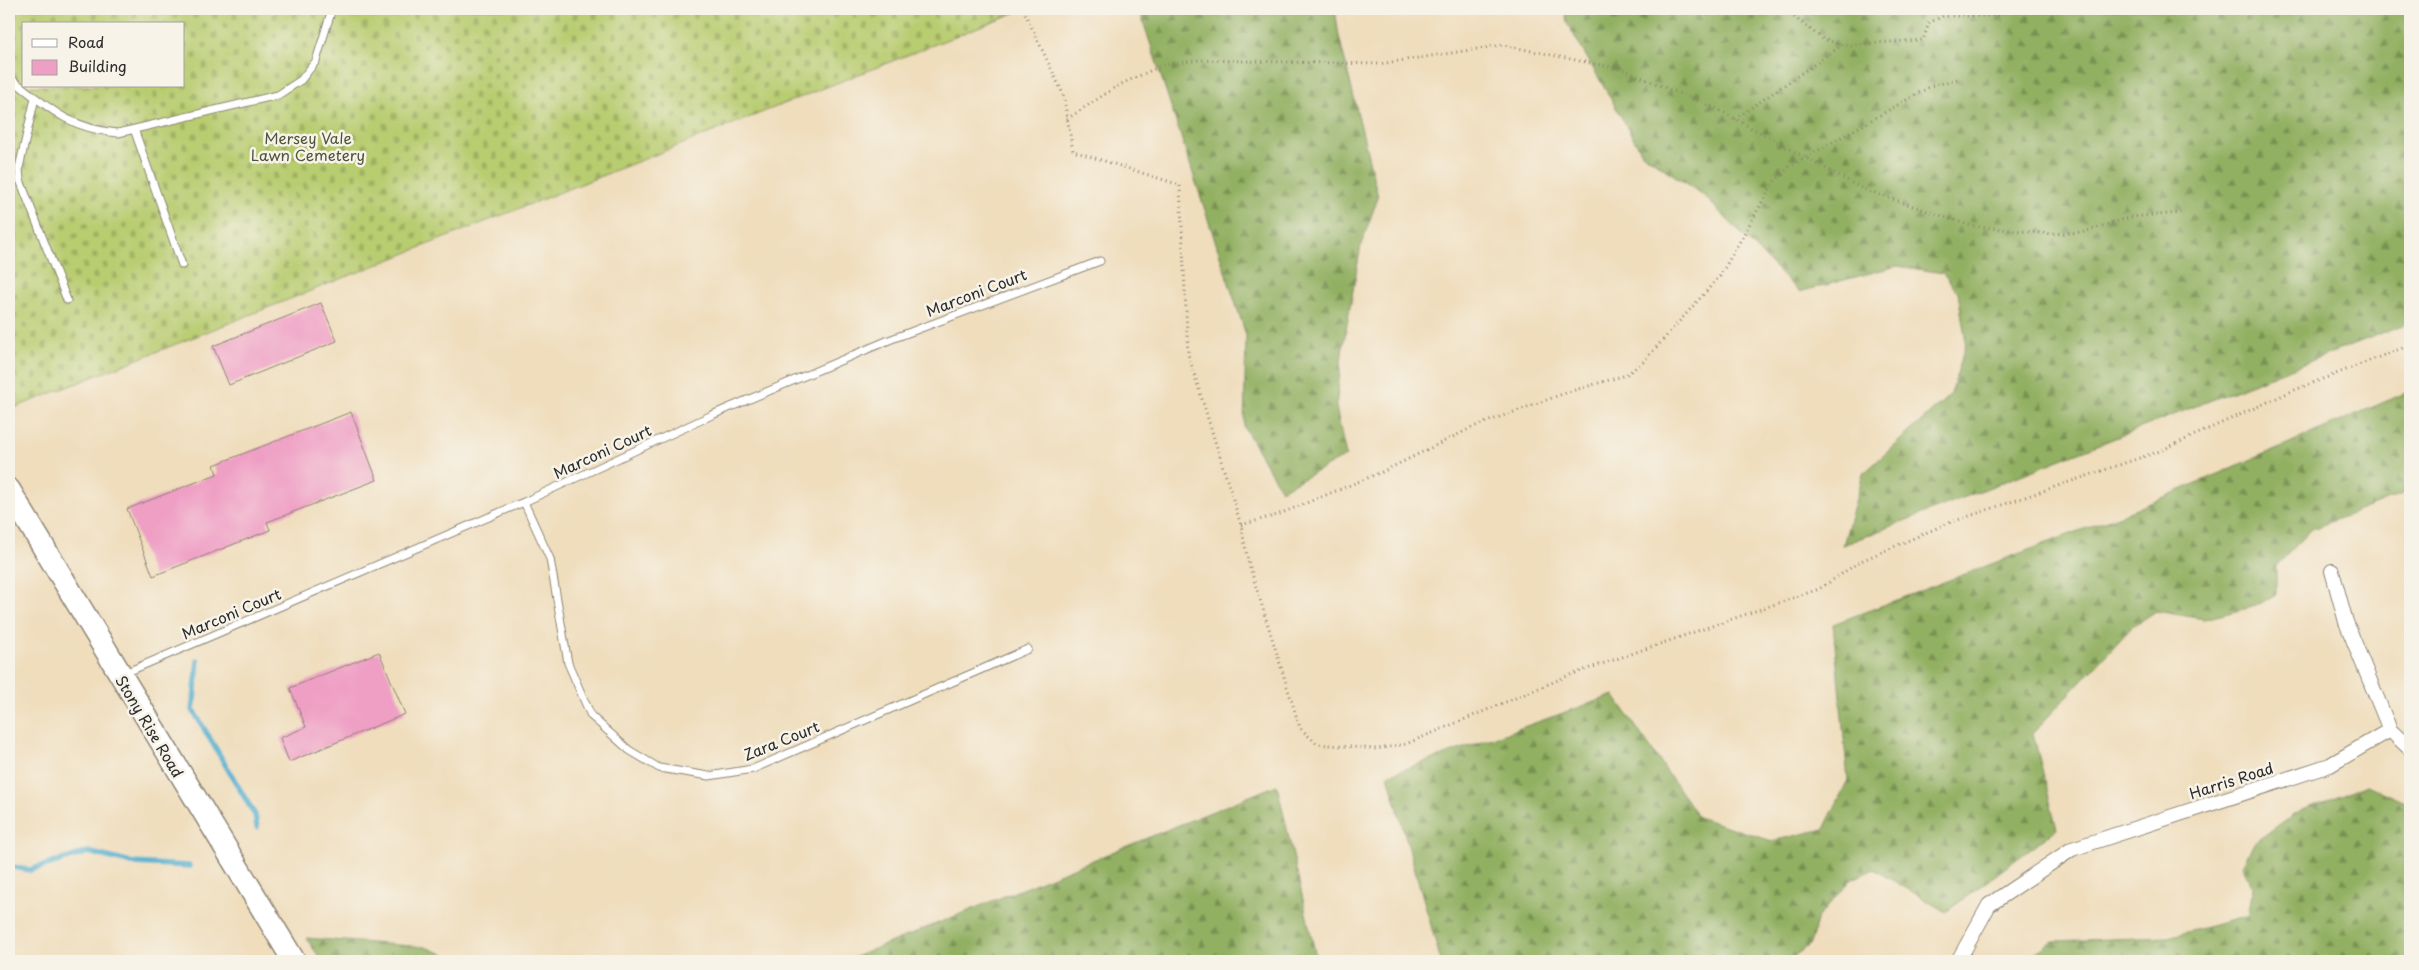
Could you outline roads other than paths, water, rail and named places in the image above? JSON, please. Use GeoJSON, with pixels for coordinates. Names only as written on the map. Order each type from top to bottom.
{"type":"FeatureCollection","features":[{"type":"Feature","properties":{"kind":"main road","name":"Stony Rise Road"},"geometry":{"type":"LineString","coordinates":[[9,490],[119,676],[294,961]]}},
{"type":"Feature","properties":{"kind":"street"},"geometry":{"type":"LineString","coordinates":[[2332,571],[2346,622],[2390,730],[2410,748]]}},
{"type":"Feature","properties":{"kind":"street","name":"Harris Road"},"geometry":{"type":"LineString","coordinates":[[1958,961],[1989,905],[2072,849],[2330,765],[2390,730]]}},
{"type":"Feature","properties":{"kind":"lane"},"geometry":{"type":"LineString","coordinates":[[23,88],[70,122],[96,131],[118,133],[278,95],[301,80],[316,60],[332,9]]}},
{"type":"Feature","properties":{"kind":"lane"},"geometry":{"type":"LineString","coordinates":[[9,77],[22,88]]}},
{"type":"Feature","properties":{"kind":"lane"},"geometry":{"type":"LineString","coordinates":[[35,98],[19,168],[20,180],[67,300]]}},
{"type":"Feature","properties":{"kind":"lane"},"geometry":{"type":"LineString","coordinates":[[134,130],[182,265]]}},
{"type":"Feature","properties":{"kind":"lane","name":"Marconi Court"},"geometry":{"type":"LineString","coordinates":[[119,676],[524,502],[712,415],[889,340],[1100,261]]}},
{"type":"Feature","properties":{"kind":"lane","name":"Zara Court"},"geometry":{"type":"LineString","coordinates":[[524,502],[550,559],[568,663],[591,716],[630,750],[659,768],[709,776],[753,769],[1028,649]]}},
{"type":"Feature","properties":{"kind":"waterway"},"geometry":{"type":"LineString","coordinates":[[198,660],[193,710],[255,815],[257,827]]}},
{"type":"Feature","properties":{"kind":"waterway"},"geometry":{"type":"LineString","coordinates":[[9,866],[30,870],[88,852],[132,863],[189,866]]}},
{"type":"Feature","properties":{"kind":"park label","name":"Mersey Vale Lawn Cemetery"},"geometry":{"type":"Point","coordinates":[308,146]}}]}
